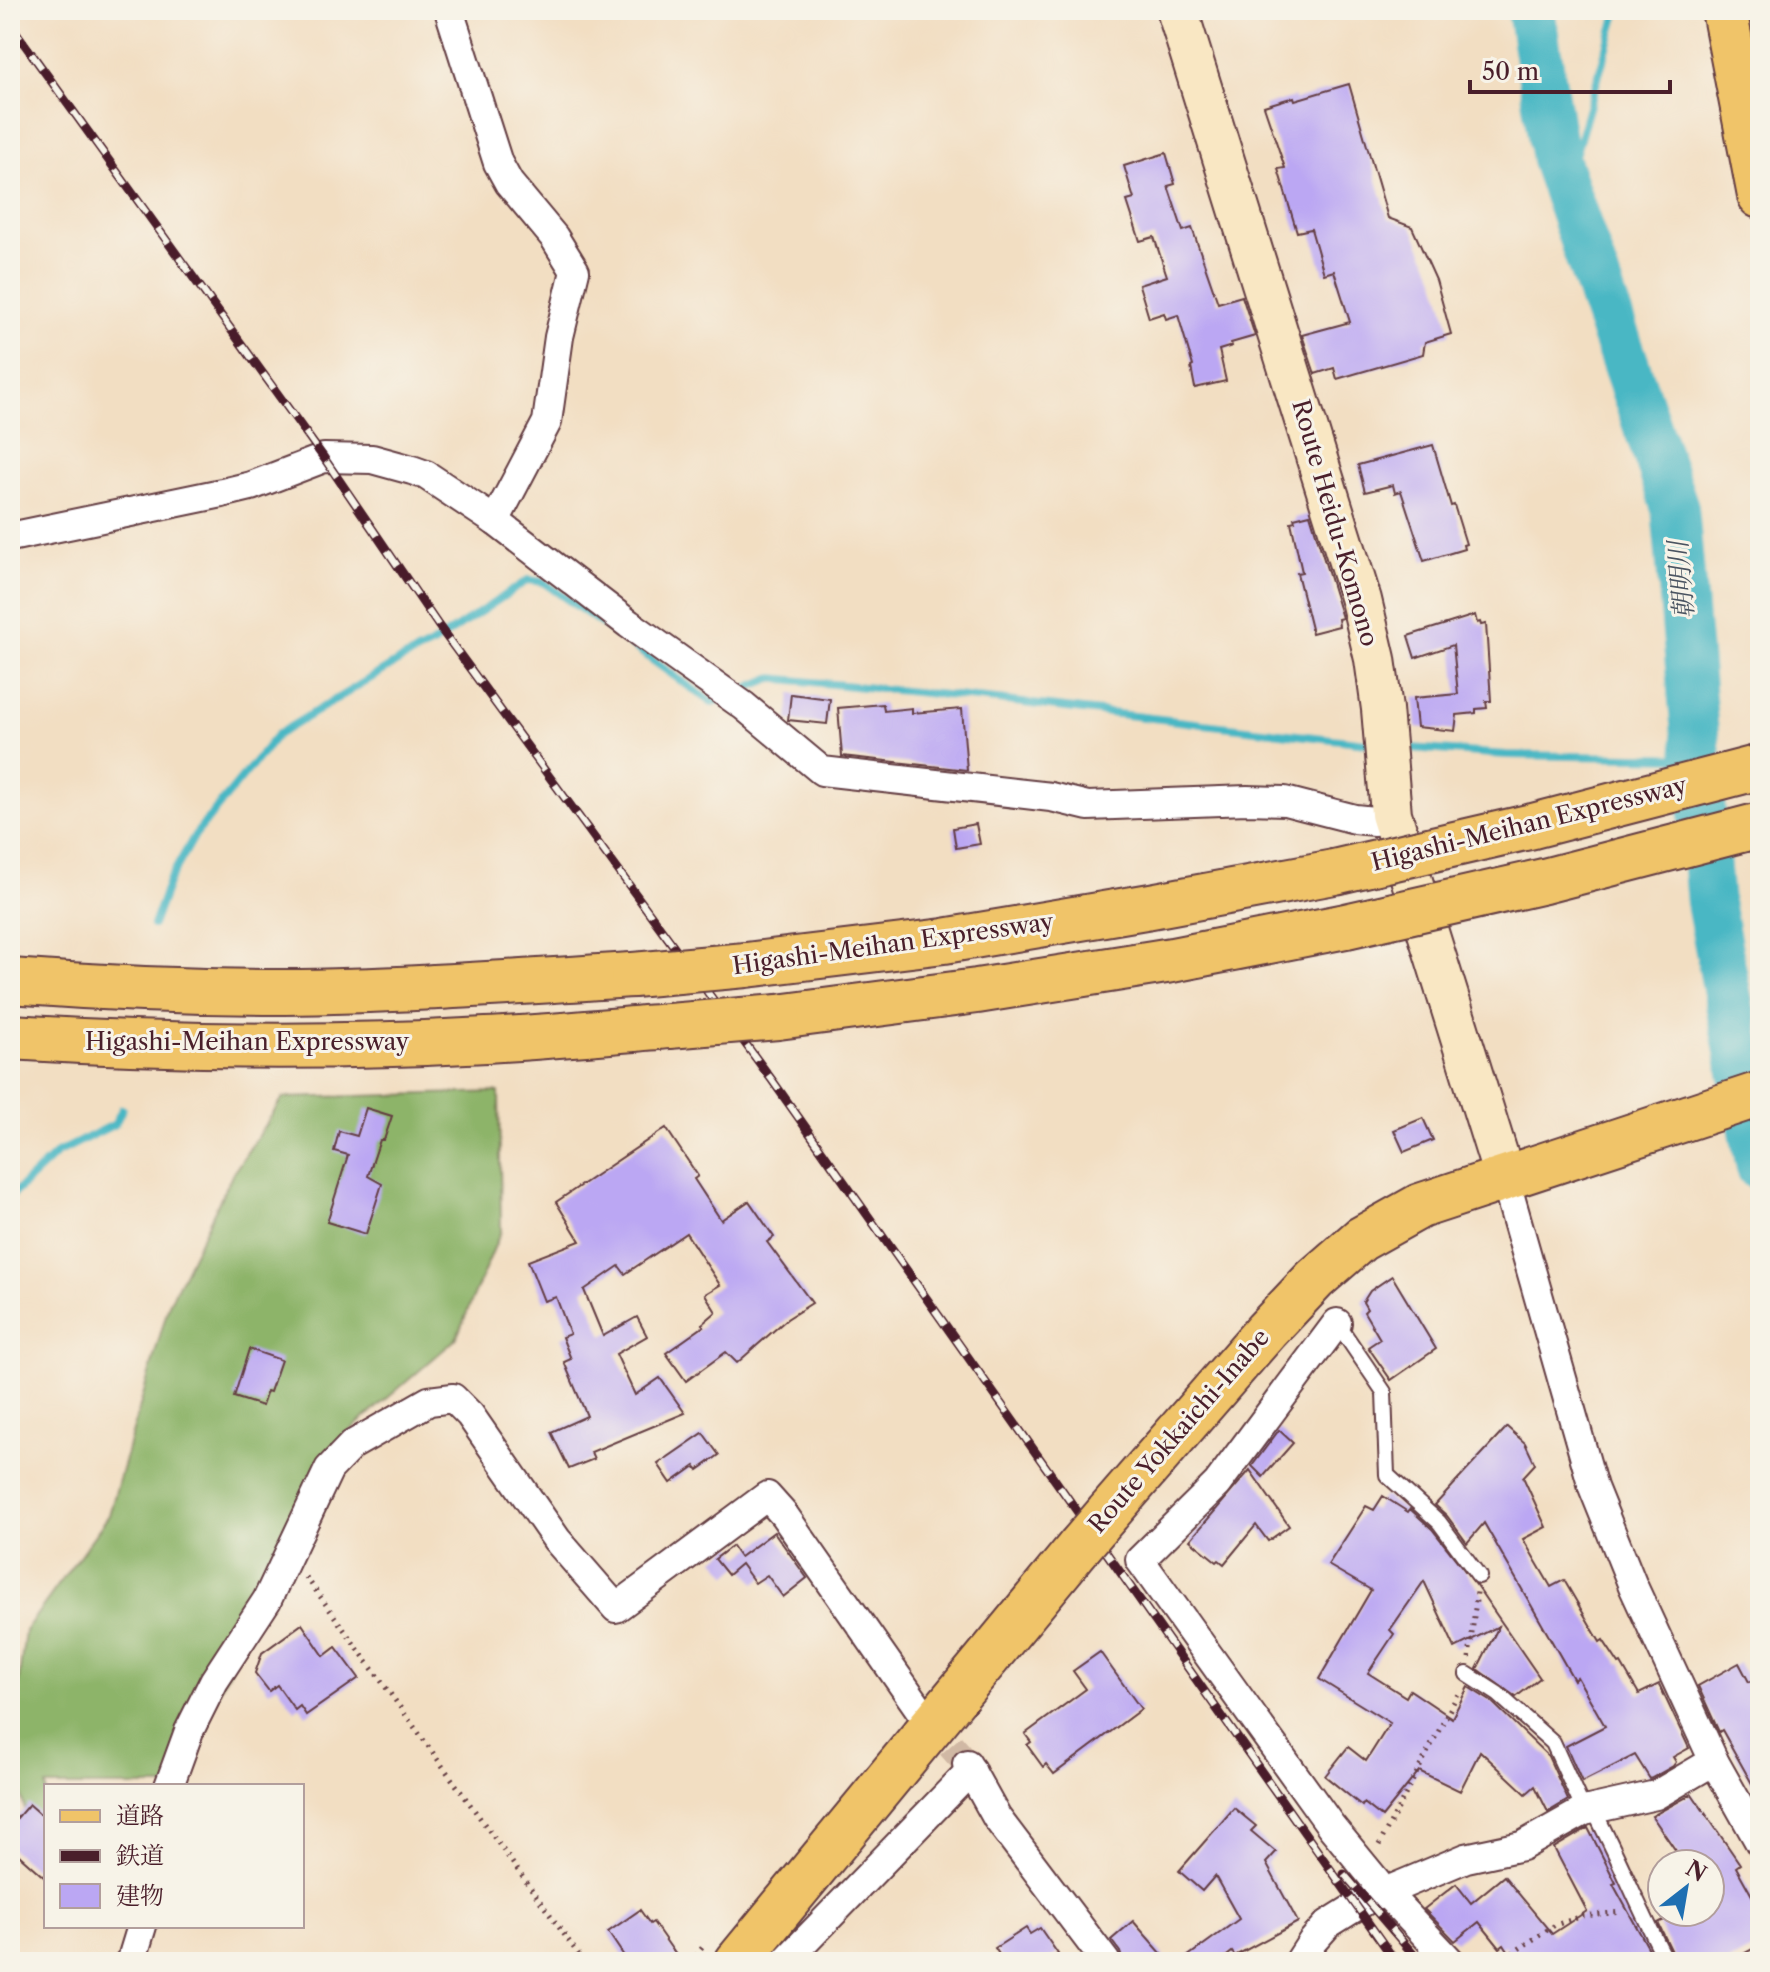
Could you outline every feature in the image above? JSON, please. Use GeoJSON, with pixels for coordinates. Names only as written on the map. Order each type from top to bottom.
{"type":"FeatureCollection","features":[{"type":"Feature","properties":{"kind":"main road","name":"Route Heidu-Komono"},"geometry":{"type":"LineString","coordinates":[[1177,10],[1361,600],[1382,709],[1391,814],[1522,1172]]}},
{"type":"Feature","properties":{"kind":"main road"},"geometry":{"type":"LineString","coordinates":[[1724,10],[1760,196]]}},
{"type":"Feature","properties":{"kind":"main road","name":"Higashi-Meihan Expressway"},"geometry":{"type":"LineString","coordinates":[[10,981],[285,992],[477,985],[746,965],[944,941],[1334,872],[1533,826],[1760,767]]}},
{"type":"Feature","properties":{"kind":"main road","name":"Higashi-Meihan Expressway"},"geometry":{"type":"LineString","coordinates":[[10,1037],[82,1042],[292,1046],[486,1040],[778,1017],[977,991],[1172,960],[1346,926],[1544,881],[1760,825]]}},
{"type":"Feature","properties":{"kind":"main road","name":"Route Yokkaichi-Inabe"},"geometry":{"type":"LineString","coordinates":[[737,1962],[1108,1513],[1266,1331],[1315,1279],[1361,1239],[1420,1206],[1760,1094]]}},
{"type":"Feature","properties":{"kind":"street"},"geometry":{"type":"LineString","coordinates":[[449,10],[498,163],[509,183],[554,237],[575,271],[559,337],[547,422],[495,521]]}},
{"type":"Feature","properties":{"kind":"street"},"geometry":{"type":"LineString","coordinates":[[10,537],[251,486],[324,458],[372,459],[426,475],[495,521],[629,624],[744,706],[822,771],[1051,797],[1088,806],[1285,801],[1355,819],[1374,821],[1391,814]]}},
{"type":"Feature","properties":{"kind":"street"},"geometry":{"type":"LineString","coordinates":[[1522,1172],[1593,1487],[1633,1586],[1714,1761],[1760,1843]]}},
{"type":"Feature","properties":{"kind":"street"},"geometry":{"type":"LineString","coordinates":[[1337,1323],[1217,1484],[1140,1560],[1331,1826],[1386,1893],[1451,1962]]}},
{"type":"Feature","properties":{"kind":"street"},"geometry":{"type":"LineString","coordinates":[[170,1784],[189,1731],[214,1681],[267,1600],[329,1469],[352,1445],[429,1401],[453,1398],[470,1415],[557,1540],[616,1608],[767,1496],[784,1515],[923,1714]]}},
{"type":"Feature","properties":{"kind":"street"},"geometry":{"type":"LineString","coordinates":[[1299,1962],[1328,1924],[1355,1906],[1466,1858],[1522,1846],[1589,1810],[1656,1795],[1714,1761]]}},
{"type":"Feature","properties":{"kind":"street"},"geometry":{"type":"LineString","coordinates":[[785,1962],[969,1767],[997,1818],[1106,1962]]}},
{"type":"Feature","properties":{"kind":"street"},"geometry":{"type":"LineString","coordinates":[[131,1962],[141,1928]]}},
{"type":"Feature","properties":{"kind":"lane"},"geometry":{"type":"LineString","coordinates":[[1337,1323],[1384,1392],[1387,1475],[1439,1522],[1479,1576]]}},
{"type":"Feature","properties":{"kind":"lane"},"geometry":{"type":"LineString","coordinates":[[1467,1674],[1498,1694],[1553,1743],[1621,1862],[1639,1910],[1667,1962]]}},
{"type":"Feature","properties":{"kind":"path"},"geometry":{"type":"LineString","coordinates":[[289,1554],[584,1962]]}},
{"type":"Feature","properties":{"kind":"path"},"geometry":{"type":"LineString","coordinates":[[1367,1868],[1467,1674],[1479,1576]]}},
{"type":"Feature","properties":{"kind":"path"},"geometry":{"type":"LineString","coordinates":[[1499,1962],[1555,1925],[1583,1916],[1639,1910]]}},
{"type":"Feature","properties":{"kind":"green space"},"geometry":{"type":"Polygon","coordinates":[[[499,1092],[501,1231],[456,1339],[339,1440],[175,1784],[44,1784],[44,1839],[30,1830],[10,1751],[25,1631],[109,1515],[169,1304],[232,1175],[283,1098],[499,1092]]]}},
{"type":"Feature","properties":{"kind":"building"},"geometry":{"type":"Polygon","coordinates":[[[1349,84],[1388,218],[1412,227],[1436,280],[1451,334],[1425,342],[1423,354],[1337,379],[1334,368],[1315,374],[1302,335],[1350,322],[1334,271],[1324,274],[1311,229],[1297,232],[1278,169],[1285,168],[1264,106],[1349,84]]]}},
{"type":"Feature","properties":{"kind":"building"},"geometry":{"type":"Polygon","coordinates":[[[1166,153],[1175,184],[1168,186],[1183,231],[1192,228],[1218,303],[1242,296],[1255,336],[1219,350],[1226,381],[1195,388],[1193,366],[1178,315],[1166,319],[1164,313],[1149,318],[1139,285],[1167,276],[1154,237],[1140,241],[1127,201],[1134,199],[1124,166],[1166,153]]]}},
{"type":"Feature","properties":{"kind":"building"},"geometry":{"type":"Polygon","coordinates":[[[1433,445],[1466,544],[1463,545],[1464,549],[1424,561],[1401,491],[1395,493],[1393,485],[1365,492],[1358,465],[1433,445]]]}},
{"type":"Feature","properties":{"kind":"building"},"geometry":{"type":"Polygon","coordinates":[[[1310,514],[1342,618],[1338,619],[1339,626],[1312,633],[1297,573],[1302,572],[1291,522],[1295,521],[1294,518],[1310,514]]]}},
{"type":"Feature","properties":{"kind":"building"},"geometry":{"type":"Polygon","coordinates":[[[1475,615],[1477,623],[1486,624],[1491,701],[1486,701],[1487,708],[1476,709],[1476,713],[1457,715],[1455,731],[1417,727],[1414,698],[1458,694],[1453,645],[1415,658],[1408,636],[1475,615]]]}},
{"type":"Feature","properties":{"kind":"building"},"geometry":{"type":"Polygon","coordinates":[[[791,694],[830,699],[827,724],[788,720],[791,694]]]}},
{"type":"Feature","properties":{"kind":"building"},"geometry":{"type":"Polygon","coordinates":[[[883,704],[884,711],[912,708],[912,713],[962,709],[967,770],[842,756],[838,708],[883,704]]]}},
{"type":"Feature","properties":{"kind":"building"},"geometry":{"type":"Polygon","coordinates":[[[976,824],[980,844],[956,848],[953,828],[976,824]]]}},
{"type":"Feature","properties":{"kind":"building"},"geometry":{"type":"Polygon","coordinates":[[[366,1108],[392,1116],[368,1176],[382,1184],[366,1234],[327,1222],[348,1155],[334,1151],[339,1131],[357,1136],[366,1108]]]}},
{"type":"Feature","properties":{"kind":"building"},"geometry":{"type":"Polygon","coordinates":[[[1423,1118],[1433,1140],[1404,1152],[1394,1130],[1423,1118]]]}},
{"type":"Feature","properties":{"kind":"building"},"geometry":{"type":"Polygon","coordinates":[[[666,1128],[698,1176],[694,1179],[721,1220],[749,1201],[774,1237],[767,1242],[812,1303],[787,1319],[737,1363],[726,1352],[686,1381],[666,1353],[704,1326],[702,1324],[716,1312],[705,1294],[720,1285],[686,1233],[625,1274],[619,1266],[584,1290],[603,1336],[637,1317],[647,1336],[616,1354],[635,1395],[660,1378],[685,1413],[591,1452],[594,1459],[569,1469],[551,1432],[587,1416],[564,1362],[571,1359],[562,1337],[570,1334],[556,1297],[544,1301],[528,1261],[580,1241],[556,1202],[666,1128]]]}},
{"type":"Feature","properties":{"kind":"building"},"geometry":{"type":"Polygon","coordinates":[[[1392,1276],[1436,1349],[1391,1380],[1368,1347],[1380,1339],[1364,1312],[1367,1309],[1363,1302],[1370,1291],[1392,1276]]]}},
{"type":"Feature","properties":{"kind":"building"},"geometry":{"type":"Polygon","coordinates":[[[249,1349],[281,1360],[262,1406],[234,1397],[249,1349]]]}},
{"type":"Feature","properties":{"kind":"building"},"geometry":{"type":"Polygon","coordinates":[[[1507,1427],[1525,1443],[1535,1464],[1523,1477],[1546,1527],[1523,1539],[1551,1587],[1564,1580],[1600,1642],[1603,1640],[1621,1663],[1639,1694],[1659,1684],[1689,1748],[1673,1757],[1676,1762],[1673,1766],[1650,1779],[1635,1755],[1582,1782],[1566,1746],[1605,1726],[1577,1677],[1574,1680],[1484,1523],[1467,1543],[1435,1505],[1507,1427]]]}},
{"type":"Feature","properties":{"kind":"building"},"geometry":{"type":"Polygon","coordinates":[[[1279,1430],[1293,1443],[1263,1477],[1252,1466],[1279,1430]]]}},
{"type":"Feature","properties":{"kind":"building"},"geometry":{"type":"Polygon","coordinates":[[[703,1433],[719,1455],[698,1470],[695,1466],[671,1483],[658,1464],[703,1433]]]}},
{"type":"Feature","properties":{"kind":"building"},"geometry":{"type":"Polygon","coordinates":[[[1250,1470],[1289,1526],[1268,1541],[1256,1525],[1224,1564],[1219,1560],[1217,1562],[1190,1540],[1250,1470]]]}},
{"type":"Feature","properties":{"kind":"building"},"geometry":{"type":"Polygon","coordinates":[[[1383,1496],[1408,1512],[1410,1509],[1432,1529],[1476,1585],[1540,1678],[1516,1697],[1477,1669],[1499,1626],[1455,1648],[1424,1581],[1390,1630],[1394,1634],[1368,1673],[1406,1697],[1410,1690],[1452,1718],[1468,1687],[1492,1702],[1548,1756],[1568,1800],[1548,1812],[1535,1786],[1526,1794],[1480,1751],[1460,1791],[1419,1771],[1382,1817],[1364,1803],[1362,1806],[1325,1776],[1348,1747],[1366,1761],[1390,1723],[1319,1679],[1371,1590],[1328,1565],[1366,1506],[1374,1510],[1383,1496]]]}},
{"type":"Feature","properties":{"kind":"building"},"geometry":{"type":"Polygon","coordinates":[[[774,1532],[807,1578],[783,1597],[767,1575],[755,1583],[741,1564],[728,1575],[715,1559],[732,1546],[740,1557],[774,1532]]]}},
{"type":"Feature","properties":{"kind":"building"},"geometry":{"type":"Polygon","coordinates":[[[302,1624],[324,1656],[336,1647],[359,1678],[306,1715],[300,1706],[295,1710],[277,1685],[269,1691],[255,1673],[262,1653],[302,1624]]]}},
{"type":"Feature","properties":{"kind":"building"},"geometry":{"type":"Polygon","coordinates":[[[1100,1652],[1141,1709],[1054,1774],[1046,1764],[1043,1767],[1027,1745],[1031,1742],[1025,1734],[1086,1689],[1073,1671],[1100,1652]]]}},
{"type":"Feature","properties":{"kind":"building"},"geometry":{"type":"Polygon","coordinates":[[[1739,1663],[1749,1682],[1754,1680],[1760,1691],[1760,1798],[1722,1730],[1719,1732],[1698,1686],[1739,1663]]]}},
{"type":"Feature","properties":{"kind":"building"},"geometry":{"type":"Polygon","coordinates":[[[1692,1794],[1740,1864],[1736,1867],[1760,1910],[1760,1945],[1729,1962],[1677,1962],[1660,1928],[1726,1928],[1726,1848],[1674,1848],[1652,1816],[1692,1794]]]}},
{"type":"Feature","properties":{"kind":"building"},"geometry":{"type":"Polygon","coordinates":[[[29,1804],[44,1817],[44,1877],[10,1847],[10,1826],[29,1804]]]}},
{"type":"Feature","properties":{"kind":"building"},"geometry":{"type":"Polygon","coordinates":[[[1234,1808],[1256,1826],[1251,1831],[1276,1852],[1266,1863],[1298,1922],[1235,1956],[1232,1952],[1219,1962],[1180,1962],[1239,1919],[1215,1876],[1202,1891],[1179,1871],[1234,1808]]]}},
{"type":"Feature","properties":{"kind":"building"},"geometry":{"type":"Polygon","coordinates":[[[1588,1828],[1616,1883],[1613,1884],[1656,1962],[1515,1962],[1504,1945],[1500,1948],[1479,1922],[1455,1941],[1424,1909],[1456,1884],[1471,1903],[1504,1876],[1552,1934],[1587,1911],[1554,1848],[1588,1828]]]}},
{"type":"Feature","properties":{"kind":"building"},"geometry":{"type":"Polygon","coordinates":[[[640,1910],[650,1924],[653,1922],[681,1962],[628,1962],[608,1932],[640,1910]]]}},
{"type":"Feature","properties":{"kind":"building"},"geometry":{"type":"Polygon","coordinates":[[[1133,1921],[1169,1962],[1123,1962],[1111,1940],[1133,1921]]]}},
{"type":"Feature","properties":{"kind":"building"},"geometry":{"type":"Polygon","coordinates":[[[1026,1928],[1030,1934],[1040,1928],[1058,1954],[1046,1962],[1004,1962],[995,1948],[1026,1928]]]}},
{"type":"Feature","properties":{"kind":"waterway","name":"朝明川"},"geometry":{"type":"LineString","coordinates":[[1531,10],[1555,159],[1675,508],[1710,903],[1760,1167]]}},
{"type":"Feature","properties":{"kind":"waterway"},"geometry":{"type":"LineString","coordinates":[[1565,189],[1618,10]]}},
{"type":"Feature","properties":{"kind":"waterway"},"geometry":{"type":"LineString","coordinates":[[153,925],[169,881],[195,835],[277,735],[431,645],[528,580],[543,582],[712,703],[723,698]]}},
{"type":"Feature","properties":{"kind":"waterway"},"geometry":{"type":"LineString","coordinates":[[735,693],[771,678],[997,700],[1375,744]]}},
{"type":"Feature","properties":{"kind":"waterway"},"geometry":{"type":"LineString","coordinates":[[1397,747],[1506,755],[1696,758]]}},
{"type":"Feature","properties":{"kind":"waterway"},"geometry":{"type":"LineString","coordinates":[[10,1197],[57,1153],[115,1124],[122,1109]]}},
{"type":"Feature","properties":{"kind":"tunnel"},"geometry":{"type":"LineString","coordinates":[[923,1714],[967,1764]]}},
{"type":"Feature","properties":{"kind":"railway"},"geometry":{"type":"LineString","coordinates":[[10,24],[324,458],[438,625],[772,1080],[1396,1962]]}},
{"type":"Feature","properties":{"kind":"railway"},"geometry":{"type":"LineString","coordinates":[[1344,1874],[1420,1962]]}}]}
